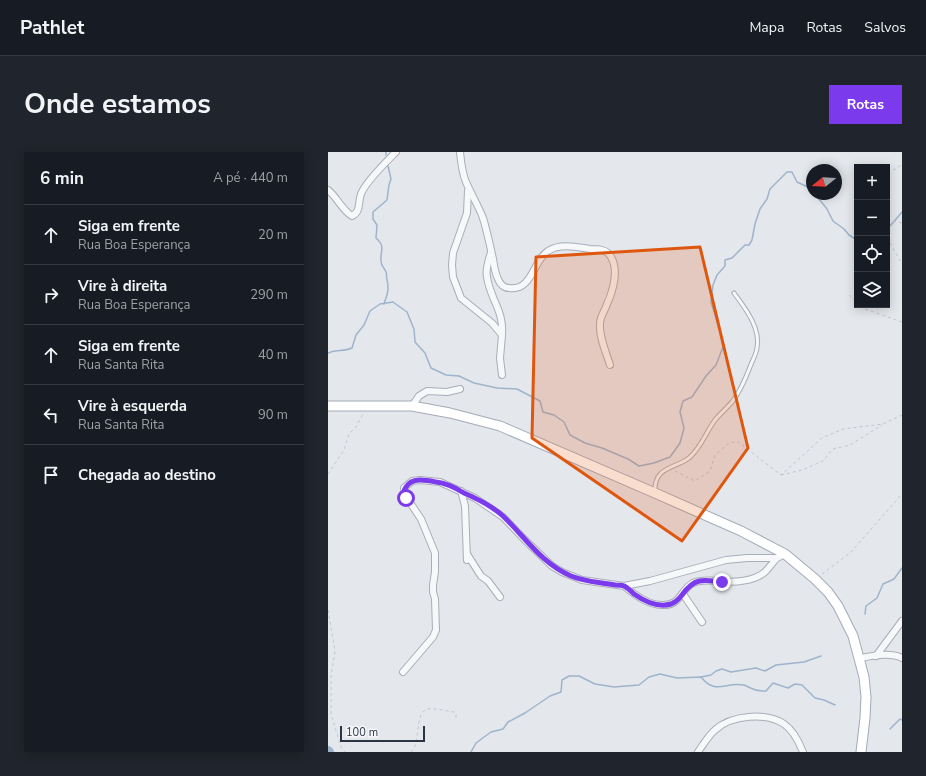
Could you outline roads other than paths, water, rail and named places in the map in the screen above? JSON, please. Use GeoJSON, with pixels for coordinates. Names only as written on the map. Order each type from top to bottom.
{"type":"FeatureCollection","features":[{"type":"Feature","properties":{"kind":"main road"},"geometry":{"type":"LineString","coordinates":[[328,406],[412,406],[450,413],[500,426],[655,492],[741,531],[781,556],[815,579],[828,592],[841,612],[852,636],[860,658],[866,697],[866,718],[861,752]]}},
{"type":"Feature","properties":{"kind":"street"},"geometry":{"type":"LineString","coordinates":[[328,190],[348,213],[352,216],[356,214],[362,192],[379,169],[396,152]]}},
{"type":"Feature","properties":{"kind":"street"},"geometry":{"type":"LineString","coordinates":[[460,152],[463,172],[482,217],[495,272],[499,281],[504,287],[510,289],[520,286],[527,281],[533,273],[541,256],[549,250],[558,247],[606,251],[611,256],[615,265],[615,276],[609,301],[601,316],[600,325],[602,338],[610,365]]}},
{"type":"Feature","properties":{"kind":"street"},"geometry":{"type":"LineString","coordinates":[[468,185],[469,195],[467,213],[453,254],[453,277],[461,298],[492,323],[502,335]]}},
{"type":"Feature","properties":{"kind":"street"},"geometry":{"type":"LineString","coordinates":[[491,251],[486,276],[501,316],[503,326],[500,358],[502,375]]}},
{"type":"Feature","properties":{"kind":"street"},"geometry":{"type":"LineString","coordinates":[[412,406],[419,396],[427,392],[447,392],[460,390]]}},
{"type":"Feature","properties":{"kind":"street"},"geometry":{"type":"LineString","coordinates":[[403,672],[433,637],[436,630],[433,585],[435,558],[434,549],[421,519],[405,495],[404,488],[412,481],[420,480],[440,482],[486,504],[503,517],[552,566],[562,572],[582,580],[624,586],[650,581],[726,560],[781,556]]}},
{"type":"Feature","properties":{"kind":"street"},"geometry":{"type":"LineString","coordinates":[[461,491],[465,506],[467,557],[481,576],[488,581],[500,597]]}},
{"type":"Feature","properties":{"kind":"street"},"geometry":{"type":"LineString","coordinates":[[624,586],[642,599],[657,604],[672,604],[678,600],[689,586],[700,581],[735,582],[754,578],[764,573],[781,556]]}},
{"type":"Feature","properties":{"kind":"street"},"geometry":{"type":"LineString","coordinates":[[683,594],[702,622]]}},
{"type":"Feature","properties":{"kind":"street"},"geometry":{"type":"LineString","coordinates":[[876,656],[902,621]]}},
{"type":"Feature","properties":{"kind":"street"},"geometry":{"type":"LineString","coordinates":[[860,658],[900,656]]}},
{"type":"Feature","properties":{"kind":"street"},"geometry":{"type":"LineString","coordinates":[[698,752],[719,726],[749,716],[764,717],[784,724],[796,737],[802,752]]}},
{"type":"Feature","properties":{"kind":"lane"},"geometry":{"type":"LineString","coordinates":[[655,492],[655,484],[661,472],[689,458],[713,423],[732,402],[739,392],[755,355],[758,338],[756,329],[746,308],[734,293]]}},
{"type":"Feature","properties":{"kind":"waterway"},"geometry":{"type":"LineString","coordinates":[[384,304],[388,292],[388,283],[386,273],[381,263],[382,246],[376,238],[377,225],[373,219],[373,212],[387,200],[391,179],[388,166]]}},
{"type":"Feature","properties":{"kind":"waterway"},"geometry":{"type":"LineString","coordinates":[[328,353],[352,348],[356,335],[364,325],[370,311],[380,304],[393,302],[407,312],[414,329],[415,342],[425,353],[431,368],[446,375],[459,376],[474,383],[497,388],[517,389],[540,401],[543,412],[554,415],[564,422],[570,435],[585,443],[602,448],[628,459],[639,466],[654,463],[670,457],[680,443],[684,428],[680,412],[683,401],[692,397],[706,376],[716,365],[723,347],[720,331],[711,302],[713,285],[717,275],[725,266],[725,260],[732,258],[745,245],[749,245],[752,240],[760,209],[767,199],[770,189],[787,172],[792,172],[797,182],[806,186]]}},
{"type":"Feature","properties":{"kind":"waterway"},"geometry":{"type":"LineString","coordinates":[[820,200],[827,209],[833,221],[854,238]]}},
{"type":"Feature","properties":{"kind":"waterway"},"geometry":{"type":"LineString","coordinates":[[890,226],[902,212]]}},
{"type":"Feature","properties":{"kind":"waterway"},"geometry":{"type":"LineString","coordinates":[[865,614],[866,606],[877,598],[883,584],[894,579],[902,568]]}},
{"type":"Feature","properties":{"kind":"waterway"},"geometry":{"type":"LineString","coordinates":[[701,677],[711,675],[722,669],[731,672],[756,668],[765,671],[776,665],[804,662],[821,656]]}},
{"type":"Feature","properties":{"kind":"waterway"},"geometry":{"type":"LineString","coordinates":[[471,752],[476,743],[491,732],[503,729],[508,722],[525,713],[550,696],[561,692],[562,680],[569,676],[579,676],[595,684],[614,687],[639,685],[649,677],[660,674],[677,678],[701,677],[706,683],[716,687],[738,684],[761,691],[766,691],[773,683],[788,688],[795,684],[802,685],[815,698],[835,705]]}},
{"type":"Feature","properties":{"kind":"waterway"},"geometry":{"type":"LineString","coordinates":[[890,729],[900,719],[902,720]]}}]}
